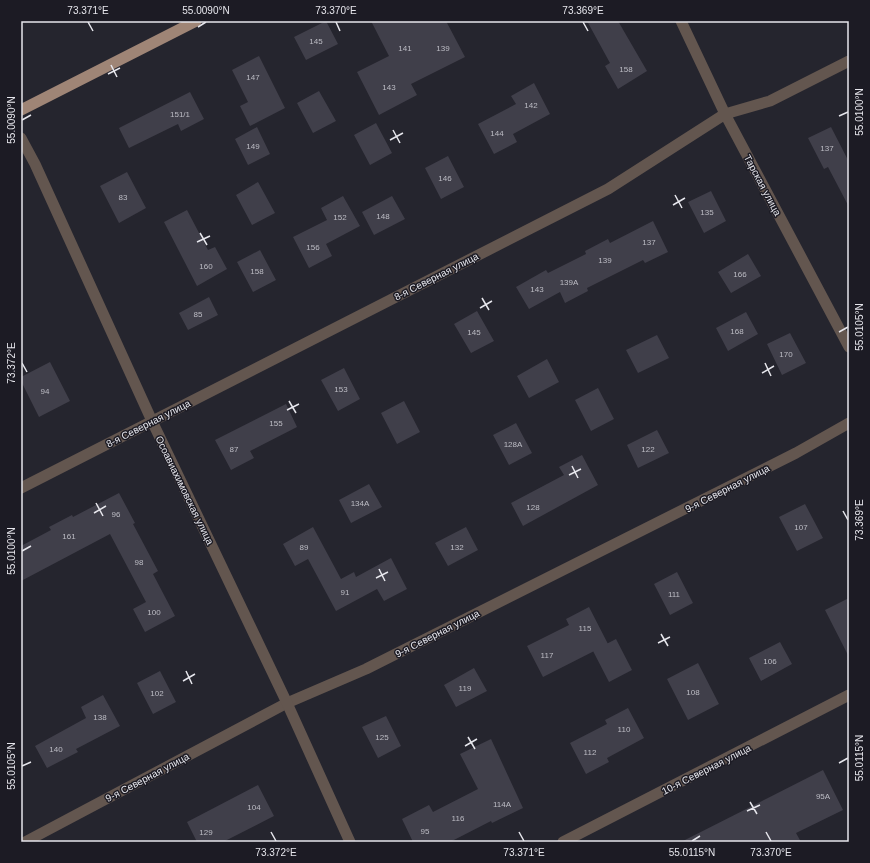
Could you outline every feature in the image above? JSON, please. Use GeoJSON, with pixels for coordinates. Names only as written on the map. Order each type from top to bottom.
{"type":"FeatureCollection","features":[{"type":"Feature","properties":{"kind":"main road"},"geometry":{"type":"LineString","coordinates":[[21,110],[196,21]]}},
{"type":"Feature","properties":{"kind":"street","name":"Тарская улица"},"geometry":{"type":"LineString","coordinates":[[681,21],[725,114],[849,347]]}},
{"type":"Feature","properties":{"kind":"street","name":"8-я Северная улица"},"geometry":{"type":"LineString","coordinates":[[21,488],[608,188],[725,114],[770,101],[849,61]]}},
{"type":"Feature","properties":{"kind":"street","name":"Осоавиахимовская улица"},"geometry":{"type":"LineString","coordinates":[[21,138],[35,164],[152,421],[287,703],[350,842]]}},
{"type":"Feature","properties":{"kind":"street","name":"9-я Северная улица"},"geometry":{"type":"LineString","coordinates":[[25,842],[287,703],[373,665],[789,456],[849,423]]}},
{"type":"Feature","properties":{"kind":"street","name":"10-я Северная улица"},"geometry":{"type":"LineString","coordinates":[[563,842],[849,695]]}},
{"type":"Feature","properties":{"kind":"building"},"geometry":{"type":"Polygon","coordinates":[[[326,21],[338,44],[306,60],[294,37],[326,21]]]}},
{"type":"Feature","properties":{"kind":"building"},"geometry":{"type":"Polygon","coordinates":[[[371,21],[446,21],[465,57],[411,84],[417,95],[379,115],[357,72],[389,56],[371,21]]]}},
{"type":"Feature","properties":{"kind":"building"},"geometry":{"type":"Polygon","coordinates":[[[587,21],[618,21],[647,71],[618,89],[605,66],[610,63],[587,21]]]}},
{"type":"Feature","properties":{"kind":"building"},"geometry":{"type":"Polygon","coordinates":[[[259,56],[285,108],[250,126],[240,106],[248,102],[232,70],[259,56]]]}},
{"type":"Feature","properties":{"kind":"building"},"geometry":{"type":"Polygon","coordinates":[[[534,83],[550,114],[513,134],[517,142],[494,154],[478,124],[516,104],[511,96],[534,83]]]}},
{"type":"Feature","properties":{"kind":"building"},"geometry":{"type":"Polygon","coordinates":[[[319,91],[336,121],[313,133],[297,103],[319,91]]]}},
{"type":"Feature","properties":{"kind":"building"},"geometry":{"type":"Polygon","coordinates":[[[190,92],[204,119],[181,131],[178,124],[129,148],[119,128],[190,92]]]}},
{"type":"Feature","properties":{"kind":"building"},"geometry":{"type":"Polygon","coordinates":[[[376,123],[392,153],[370,165],[354,135],[376,123]]]}},
{"type":"Feature","properties":{"kind":"building"},"geometry":{"type":"Polygon","coordinates":[[[257,127],[270,154],[248,165],[235,139],[257,127]]]}},
{"type":"Feature","properties":{"kind":"building"},"geometry":{"type":"Polygon","coordinates":[[[831,127],[849,162],[849,207],[828,167],[824,169],[808,138],[831,127]]]}},
{"type":"Feature","properties":{"kind":"building"},"geometry":{"type":"Polygon","coordinates":[[[448,156],[464,187],[441,199],[425,168],[448,156]]]}},
{"type":"Feature","properties":{"kind":"building"},"geometry":{"type":"Polygon","coordinates":[[[127,172],[146,208],[119,223],[100,186],[127,172]]]}},
{"type":"Feature","properties":{"kind":"building"},"geometry":{"type":"Polygon","coordinates":[[[258,182],[275,213],[252,225],[236,195],[258,182]]]}},
{"type":"Feature","properties":{"kind":"building"},"geometry":{"type":"Polygon","coordinates":[[[711,191],[726,221],[704,233],[688,202],[711,191]]]}},
{"type":"Feature","properties":{"kind":"building"},"geometry":{"type":"Polygon","coordinates":[[[343,196],[360,226],[326,244],[332,256],[309,268],[293,237],[327,220],[321,208],[343,196]]]}},
{"type":"Feature","properties":{"kind":"building"},"geometry":{"type":"Polygon","coordinates":[[[392,196],[405,219],[374,235],[362,212],[392,196]]]}},
{"type":"Feature","properties":{"kind":"building"},"geometry":{"type":"Polygon","coordinates":[[[187,210],[208,250],[215,247],[227,269],[197,286],[164,222],[187,210]]]}},
{"type":"Feature","properties":{"kind":"building"},"geometry":{"type":"Polygon","coordinates":[[[653,221],[668,252],[645,263],[643,260],[587,288],[588,291],[565,303],[560,292],[529,309],[516,287],[546,270],[548,273],[586,254],[585,251],[608,239],[610,243],[653,221]]]}},
{"type":"Feature","properties":{"kind":"building"},"geometry":{"type":"Polygon","coordinates":[[[260,250],[276,280],[253,292],[237,262],[260,250]]]}},
{"type":"Feature","properties":{"kind":"building"},"geometry":{"type":"Polygon","coordinates":[[[748,254],[761,276],[731,293],[718,272],[748,254]]]}},
{"type":"Feature","properties":{"kind":"building"},"geometry":{"type":"Polygon","coordinates":[[[209,297],[218,315],[188,330],[179,313],[209,297]]]}},
{"type":"Feature","properties":{"kind":"building"},"geometry":{"type":"Polygon","coordinates":[[[477,311],[494,341],[471,353],[454,324],[477,311]]]}},
{"type":"Feature","properties":{"kind":"building"},"geometry":{"type":"Polygon","coordinates":[[[746,312],[758,334],[728,351],[716,328],[746,312]]]}},
{"type":"Feature","properties":{"kind":"building"},"geometry":{"type":"Polygon","coordinates":[[[790,333],[806,363],[782,375],[767,344],[790,333]]]}},
{"type":"Feature","properties":{"kind":"building"},"geometry":{"type":"Polygon","coordinates":[[[657,335],[669,358],[638,373],[626,350],[657,335]]]}},
{"type":"Feature","properties":{"kind":"building"},"geometry":{"type":"Polygon","coordinates":[[[547,359],[559,382],[529,398],[517,376],[547,359]]]}},
{"type":"Feature","properties":{"kind":"building"},"geometry":{"type":"Polygon","coordinates":[[[50,362],[70,401],[39,417],[21,381],[21,377],[50,362]]]}},
{"type":"Feature","properties":{"kind":"building"},"geometry":{"type":"Polygon","coordinates":[[[344,368],[360,399],[338,411],[321,380],[344,368]]]}},
{"type":"Feature","properties":{"kind":"building"},"geometry":{"type":"Polygon","coordinates":[[[598,388],[614,419],[591,431],[575,400],[598,388]]]}},
{"type":"Feature","properties":{"kind":"building"},"geometry":{"type":"Polygon","coordinates":[[[404,401],[420,432],[397,444],[381,413],[404,401]]]}},
{"type":"Feature","properties":{"kind":"building"},"geometry":{"type":"Polygon","coordinates":[[[286,404],[297,427],[250,451],[254,458],[231,470],[215,440],[286,404]]]}},
{"type":"Feature","properties":{"kind":"building"},"geometry":{"type":"Polygon","coordinates":[[[516,423],[532,453],[509,465],[493,435],[516,423]]]}},
{"type":"Feature","properties":{"kind":"building"},"geometry":{"type":"Polygon","coordinates":[[[657,430],[669,453],[638,468],[627,445],[657,430]]]}},
{"type":"Feature","properties":{"kind":"building"},"geometry":{"type":"Polygon","coordinates":[[[582,455],[598,485],[523,526],[511,503],[564,475],[559,467],[582,455]]]}},
{"type":"Feature","properties":{"kind":"building"},"geometry":{"type":"Polygon","coordinates":[[[369,484],[382,507],[351,523],[339,500],[369,484]]]}},
{"type":"Feature","properties":{"kind":"building"},"geometry":{"type":"Polygon","coordinates":[[[119,493],[135,523],[133,524],[158,571],[153,574],[175,616],[145,632],[133,609],[146,602],[110,534],[21,581],[21,546],[51,530],[49,527],[72,515],[73,517],[119,493]]]}},
{"type":"Feature","properties":{"kind":"building"},"geometry":{"type":"Polygon","coordinates":[[[805,504],[823,538],[797,551],[779,517],[805,504]]]}},
{"type":"Feature","properties":{"kind":"building"},"geometry":{"type":"Polygon","coordinates":[[[313,527],[341,579],[354,572],[356,577],[391,558],[407,589],[384,601],[377,589],[336,611],[308,559],[295,566],[283,544],[313,527]]]}},
{"type":"Feature","properties":{"kind":"building"},"geometry":{"type":"Polygon","coordinates":[[[466,527],[478,550],[448,566],[435,543],[466,527]]]}},
{"type":"Feature","properties":{"kind":"building"},"geometry":{"type":"Polygon","coordinates":[[[677,572],[693,603],[670,615],[654,584],[677,572]]]}},
{"type":"Feature","properties":{"kind":"building"},"geometry":{"type":"Polygon","coordinates":[[[849,598],[849,657],[825,610],[849,598]]]}},
{"type":"Feature","properties":{"kind":"building"},"geometry":{"type":"Polygon","coordinates":[[[589,607],[608,644],[543,677],[527,646],[569,625],[566,619],[589,607]]]}},
{"type":"Feature","properties":{"kind":"building"},"geometry":{"type":"Polygon","coordinates":[[[616,639],[632,670],[609,682],[593,651],[616,639]]]}},
{"type":"Feature","properties":{"kind":"building"},"geometry":{"type":"Polygon","coordinates":[[[780,642],[792,664],[761,681],[749,658],[780,642]]]}},
{"type":"Feature","properties":{"kind":"building"},"geometry":{"type":"Polygon","coordinates":[[[698,663],[719,704],[688,720],[667,679],[698,663]]]}},
{"type":"Feature","properties":{"kind":"building"},"geometry":{"type":"Polygon","coordinates":[[[474,668],[487,691],[456,707],[444,685],[474,668]]]}},
{"type":"Feature","properties":{"kind":"building"},"geometry":{"type":"Polygon","coordinates":[[[160,671],[176,702],[153,714],[137,683],[160,671]]]}},
{"type":"Feature","properties":{"kind":"building"},"geometry":{"type":"Polygon","coordinates":[[[103,695],[120,726],[76,749],[78,752],[47,768],[35,746],[86,718],[81,707],[103,695]]]}},
{"type":"Feature","properties":{"kind":"building"},"geometry":{"type":"Polygon","coordinates":[[[628,708],[644,738],[607,758],[609,762],[586,774],[570,743],[607,724],[605,720],[628,708]]]}},
{"type":"Feature","properties":{"kind":"building"},"geometry":{"type":"Polygon","coordinates":[[[386,716],[401,746],[378,758],[362,727],[386,716]]]}},
{"type":"Feature","properties":{"kind":"building"},"geometry":{"type":"Polygon","coordinates":[[[491,739],[523,808],[492,823],[491,821],[450,842],[413,842],[402,819],[429,805],[433,812],[478,789],[460,754],[491,739]]]}},
{"type":"Feature","properties":{"kind":"building"},"geometry":{"type":"Polygon","coordinates":[[[823,770],[843,810],[796,833],[801,842],[681,842],[823,770]]]}},
{"type":"Feature","properties":{"kind":"building"},"geometry":{"type":"Polygon","coordinates":[[[258,785],[274,816],[223,842],[197,842],[187,822],[258,785]]]}}]}
